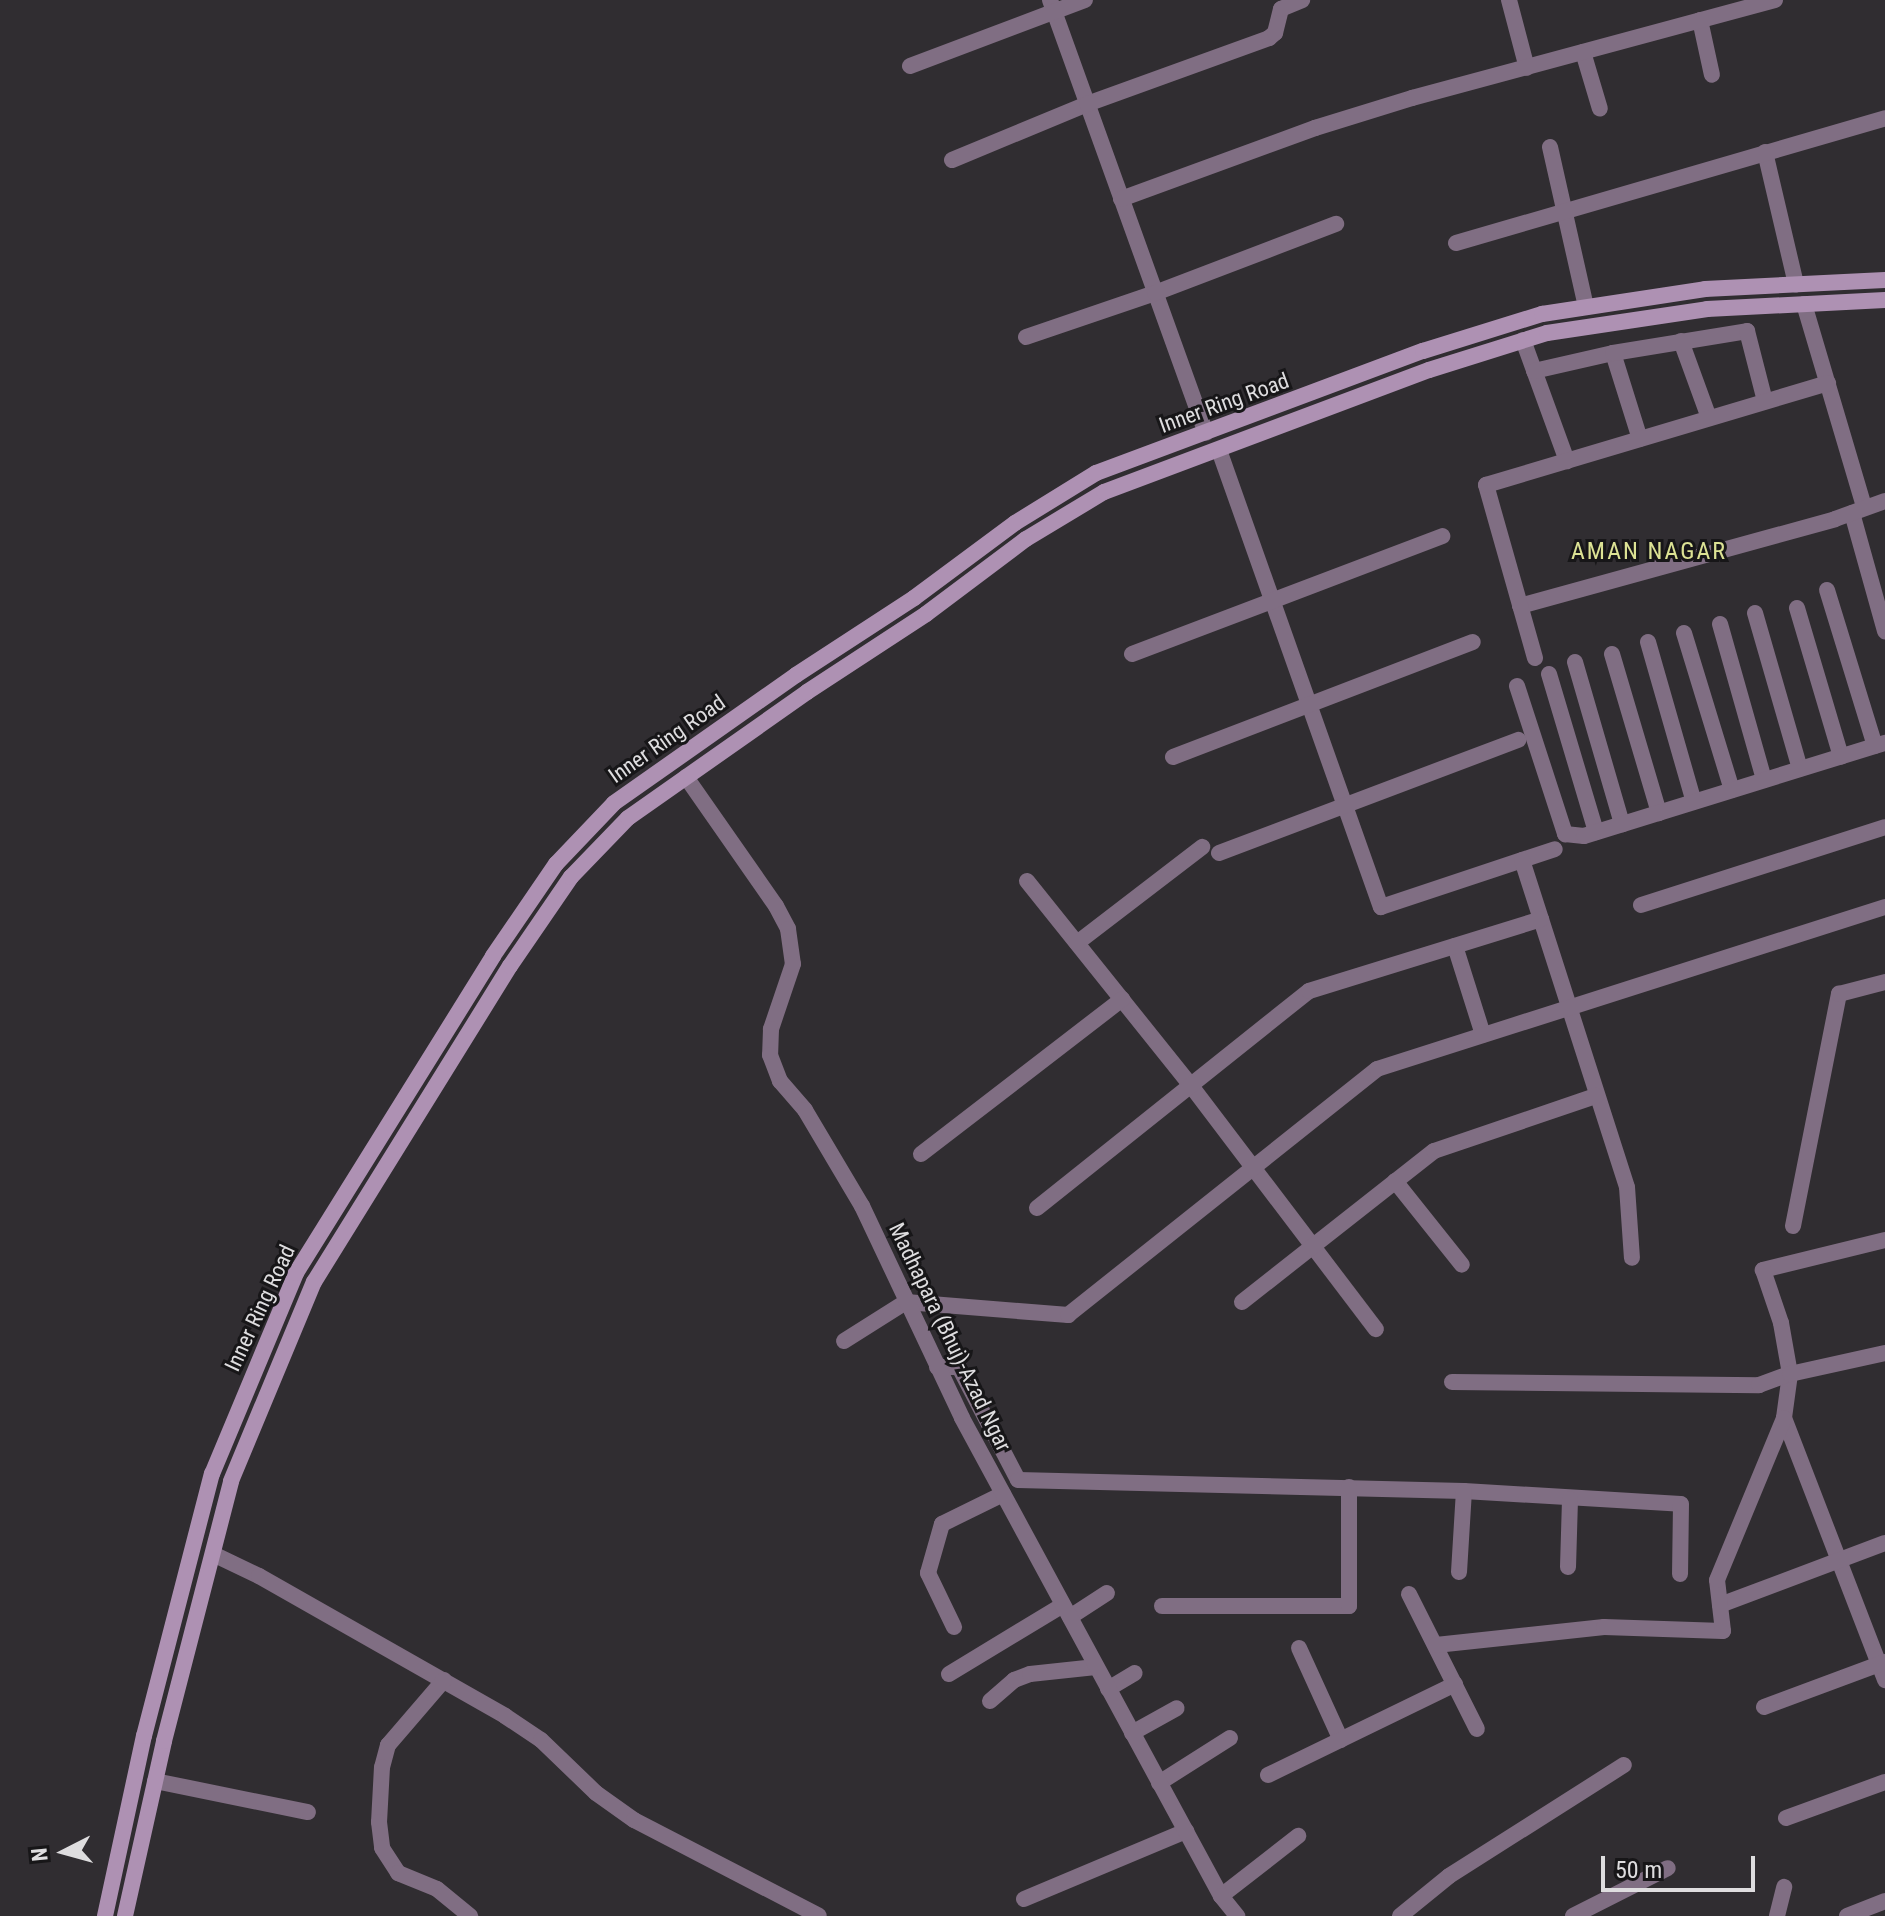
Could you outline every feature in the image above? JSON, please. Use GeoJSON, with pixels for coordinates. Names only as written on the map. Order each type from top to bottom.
{"type":"FeatureCollection","features":[{"type":"Feature","properties":{"kind":"main road","name":"Inner Ring Road"},"geometry":{"type":"LineString","coordinates":[[105,1916],[144,1736],[212,1474],[296,1273],[493,956],[556,864],[614,803],[796,675],[914,598],[1015,523],[1096,473],[1423,351],[1542,314],[1705,289],[1885,280]]}},
{"type":"Feature","properties":{"kind":"main road","name":"Inner Ring Road"},"geometry":{"type":"LineString","coordinates":[[125,1916],[155,1781],[231,1481],[314,1282],[510,966],[571,877],[628,818],[807,692],[926,614],[1026,539],[1104,492],[1429,370],[1547,333],[1707,309],[1885,300]]}},
{"type":"Feature","properties":{"kind":"street"},"geometry":{"type":"LineString","coordinates":[[910,66],[1052,6],[1085,0]]}},
{"type":"Feature","properties":{"kind":"street"},"geometry":{"type":"LineString","coordinates":[[952,160],[1087,104],[1269,38],[1275,33],[1281,9],[1302,0]]}},
{"type":"Feature","properties":{"kind":"street"},"geometry":{"type":"LineString","coordinates":[[1509,0],[1527,68]]}},
{"type":"Feature","properties":{"kind":"street"},"geometry":{"type":"LineString","coordinates":[[1121,199],[1315,128],[1700,20],[1730,6],[1775,0]]}},
{"type":"Feature","properties":{"kind":"street"},"geometry":{"type":"LineString","coordinates":[[1052,6],[1206,433]]}},
{"type":"Feature","properties":{"kind":"street"},"geometry":{"type":"LineString","coordinates":[[1700,20],[1712,75]]}},
{"type":"Feature","properties":{"kind":"street"},"geometry":{"type":"LineString","coordinates":[[1583,52],[1600,109]]}},
{"type":"Feature","properties":{"kind":"street"},"geometry":{"type":"LineString","coordinates":[[1456,243],[1564,209],[1885,118]]}},
{"type":"Feature","properties":{"kind":"street"},"geometry":{"type":"LineString","coordinates":[[1550,147],[1586,307]]}},
{"type":"Feature","properties":{"kind":"street"},"geometry":{"type":"LineString","coordinates":[[1765,152],[1796,284]]}},
{"type":"Feature","properties":{"kind":"street"},"geometry":{"type":"LineString","coordinates":[[1026,337],[1155,293],[1336,224]]}},
{"type":"Feature","properties":{"kind":"street"},"geometry":{"type":"LineString","coordinates":[[1804,304],[1828,383],[1885,631]]}},
{"type":"Feature","properties":{"kind":"street"},"geometry":{"type":"LineString","coordinates":[[1534,371],[1613,353],[1747,331],[1765,401]]}},
{"type":"Feature","properties":{"kind":"street"},"geometry":{"type":"LineString","coordinates":[[1523,340],[1567,461]]}},
{"type":"Feature","properties":{"kind":"street"},"geometry":{"type":"LineString","coordinates":[[1681,341],[1709,418]]}},
{"type":"Feature","properties":{"kind":"street"},"geometry":{"type":"LineString","coordinates":[[1613,353],[1640,439]]}},
{"type":"Feature","properties":{"kind":"street"},"geometry":{"type":"LineString","coordinates":[[1535,658],[1486,485],[1828,383]]}},
{"type":"Feature","properties":{"kind":"street"},"geometry":{"type":"LineString","coordinates":[[1219,450],[1381,907],[1555,849]]}},
{"type":"Feature","properties":{"kind":"street"},"geometry":{"type":"LineString","coordinates":[[1520,606],[1885,501]]}},
{"type":"Feature","properties":{"kind":"street"},"geometry":{"type":"LineString","coordinates":[[1132,654],[1442,536]]}},
{"type":"Feature","properties":{"kind":"street"},"geometry":{"type":"LineString","coordinates":[[1517,686],[1565,834],[1584,836],[1841,757],[1880,744],[1827,590]]}},
{"type":"Feature","properties":{"kind":"street"},"geometry":{"type":"LineString","coordinates":[[1797,608],[1841,757]]}},
{"type":"Feature","properties":{"kind":"street"},"geometry":{"type":"LineString","coordinates":[[1755,613],[1800,769]]}},
{"type":"Feature","properties":{"kind":"street"},"geometry":{"type":"LineString","coordinates":[[1720,624],[1764,780]]}},
{"type":"Feature","properties":{"kind":"street"},"geometry":{"type":"LineString","coordinates":[[1684,633],[1732,790]]}},
{"type":"Feature","properties":{"kind":"street"},"geometry":{"type":"LineString","coordinates":[[1173,757],[1473,642]]}},
{"type":"Feature","properties":{"kind":"street"},"geometry":{"type":"LineString","coordinates":[[1648,642],[1694,802]]}},
{"type":"Feature","properties":{"kind":"street"},"geometry":{"type":"LineString","coordinates":[[1612,654],[1659,813]]}},
{"type":"Feature","properties":{"kind":"street"},"geometry":{"type":"LineString","coordinates":[[1575,662],[1622,824]]}},
{"type":"Feature","properties":{"kind":"street"},"geometry":{"type":"LineString","coordinates":[[1549,674],[1596,832]]}},
{"type":"Feature","properties":{"kind":"street"},"geometry":{"type":"LineString","coordinates":[[1219,853],[1518,740]]}},
{"type":"Feature","properties":{"kind":"street","name":"Madhapara (Bhuj)-Azad Ngar"},"geometry":{"type":"LineString","coordinates":[[686,777],[776,906],[788,929],[793,964],[771,1029],[770,1055],[780,1081],[805,1110],[862,1206],[937,1367],[1003,1494],[1221,1896],[1237,1916]]}},
{"type":"Feature","properties":{"kind":"street"},"geometry":{"type":"LineString","coordinates":[[1641,905],[1885,827]]}},
{"type":"Feature","properties":{"kind":"street"},"geometry":{"type":"LineString","coordinates":[[1077,943],[1202,847]]}},
{"type":"Feature","properties":{"kind":"street"},"geometry":{"type":"LineString","coordinates":[[1522,860],[1627,1187],[1632,1258]]}},
{"type":"Feature","properties":{"kind":"street"},"geometry":{"type":"LineString","coordinates":[[1027,881],[1192,1087],[1376,1329]]}},
{"type":"Feature","properties":{"kind":"street"},"geometry":{"type":"LineString","coordinates":[[844,1341],[906,1302],[1068,1315],[1377,1069],[1885,907]]}},
{"type":"Feature","properties":{"kind":"street"},"geometry":{"type":"LineString","coordinates":[[1037,1208],[1309,991],[1541,919]]}},
{"type":"Feature","properties":{"kind":"street"},"geometry":{"type":"LineString","coordinates":[[1455,946],[1483,1035]]}},
{"type":"Feature","properties":{"kind":"street"},"geometry":{"type":"LineString","coordinates":[[1793,1226],[1839,994],[1885,982]]}},
{"type":"Feature","properties":{"kind":"street"},"geometry":{"type":"LineString","coordinates":[[921,1154],[1122,999]]}},
{"type":"Feature","properties":{"kind":"street"},"geometry":{"type":"LineString","coordinates":[[1242,1302],[1434,1151],[1596,1096]]}},
{"type":"Feature","properties":{"kind":"street"},"geometry":{"type":"LineString","coordinates":[[1395,1181],[1462,1265]]}},
{"type":"Feature","properties":{"kind":"street"},"geometry":{"type":"LineString","coordinates":[[1436,1645],[1604,1627],[1723,1631],[1717,1580],[1784,1418],[1790,1374],[1781,1323],[1763,1270],[1885,1240]]}},
{"type":"Feature","properties":{"kind":"street"},"geometry":{"type":"LineString","coordinates":[[1452,1382],[1759,1385],[1790,1374],[1885,1353]]}},
{"type":"Feature","properties":{"kind":"street"},"geometry":{"type":"LineString","coordinates":[[937,1367],[959,1367],[1018,1480],[1464,1491],[1681,1504],[1680,1574]]}},
{"type":"Feature","properties":{"kind":"street"},"geometry":{"type":"LineString","coordinates":[[1764,1707],[1883,1669],[1837,1561],[1784,1418]]}},
{"type":"Feature","properties":{"kind":"street"},"geometry":{"type":"LineString","coordinates":[[1162,1606],[1349,1606],[1349,1487]]}},
{"type":"Feature","properties":{"kind":"street"},"geometry":{"type":"LineString","coordinates":[[1459,1572],[1464,1491]]}},
{"type":"Feature","properties":{"kind":"street"},"geometry":{"type":"LineString","coordinates":[[954,1627],[928,1573],[942,1524],[1003,1494]]}},
{"type":"Feature","properties":{"kind":"street"},"geometry":{"type":"LineString","coordinates":[[1568,1567],[1570,1499]]}},
{"type":"Feature","properties":{"kind":"street"},"geometry":{"type":"LineString","coordinates":[[1720,1605],[1885,1543]]}},
{"type":"Feature","properties":{"kind":"street"},"geometry":{"type":"LineString","coordinates":[[213,1554],[444,1680],[541,1740],[596,1793],[634,1820],[819,1916]]}},
{"type":"Feature","properties":{"kind":"street"},"geometry":{"type":"LineString","coordinates":[[949,1674],[1066,1611],[1107,1593]]}},
{"type":"Feature","properties":{"kind":"street"},"geometry":{"type":"LineString","coordinates":[[1409,1594],[1477,1729]]}},
{"type":"Feature","properties":{"kind":"street"},"geometry":{"type":"LineString","coordinates":[[1299,1648],[1341,1740]]}},
{"type":"Feature","properties":{"kind":"street"},"geometry":{"type":"LineString","coordinates":[[990,1701],[1014,1680],[1030,1674],[1096,1667]]}},
{"type":"Feature","properties":{"kind":"street"},"geometry":{"type":"LineString","coordinates":[[1108,1689],[1135,1673]]}},
{"type":"Feature","properties":{"kind":"street"},"geometry":{"type":"LineString","coordinates":[[444,1680],[388,1745],[382,1767],[379,1822],[382,1848],[398,1873],[437,1889],[470,1916]]}},
{"type":"Feature","properties":{"kind":"street"},"geometry":{"type":"LineString","coordinates":[[1268,1775],[1455,1684]]}},
{"type":"Feature","properties":{"kind":"street"},"geometry":{"type":"LineString","coordinates":[[1132,1733],[1177,1708]]}},
{"type":"Feature","properties":{"kind":"street"},"geometry":{"type":"LineString","coordinates":[[1159,1783],[1230,1738]]}},
{"type":"Feature","properties":{"kind":"street"},"geometry":{"type":"LineString","coordinates":[[1400,1916],[1449,1876],[1624,1765]]}},
{"type":"Feature","properties":{"kind":"street"},"geometry":{"type":"LineString","coordinates":[[155,1781],[308,1812]]}},
{"type":"Feature","properties":{"kind":"street"},"geometry":{"type":"LineString","coordinates":[[1786,1818],[1885,1782]]}},
{"type":"Feature","properties":{"kind":"street"},"geometry":{"type":"LineString","coordinates":[[1024,1899],[1186,1831]]}},
{"type":"Feature","properties":{"kind":"street"},"geometry":{"type":"LineString","coordinates":[[1221,1896],[1298,1836]]}},
{"type":"Feature","properties":{"kind":"street"},"geometry":{"type":"LineString","coordinates":[[1573,1916],[1668,1868]]}},
{"type":"Feature","properties":{"kind":"street"},"geometry":{"type":"LineString","coordinates":[[1777,1916],[1784,1887]]}},
{"type":"Feature","properties":{"kind":"street"},"geometry":{"type":"LineString","coordinates":[[1847,1916],[1885,1901]]}},
{"type":"Feature","properties":{"kind":"district","name":"AMAN NAGAR"},"geometry":{"type":"Point","coordinates":[1649,552]}}]}
